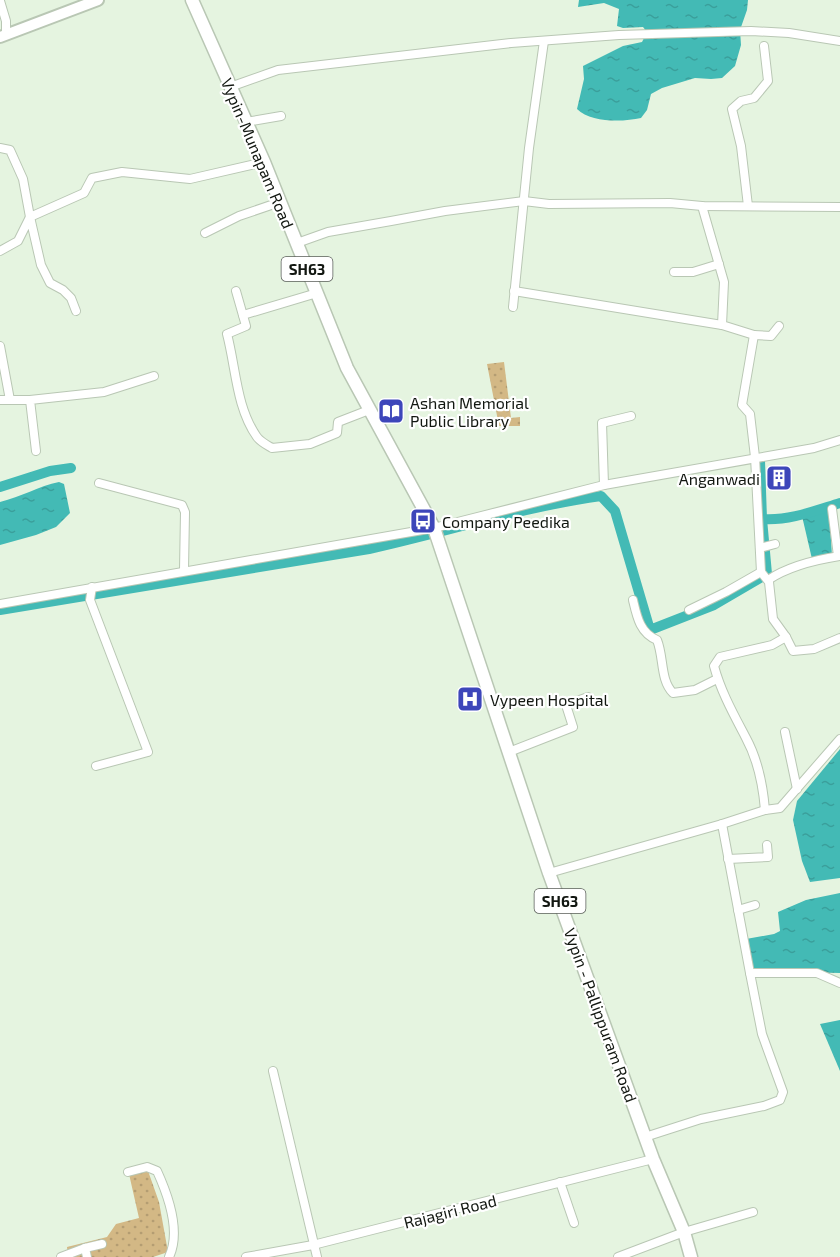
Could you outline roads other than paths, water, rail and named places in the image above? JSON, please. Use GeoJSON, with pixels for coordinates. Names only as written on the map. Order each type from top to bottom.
{"type":"FeatureCollection","features":[{"type":"Feature","properties":{"kind":"main road"},"geometry":{"type":"LineString","coordinates":[[3,36],[98,0]]}},
{"type":"Feature","properties":{"kind":"main road","name":"Vypin-Munapam Road"},"geometry":{"type":"LineString","coordinates":[[192,0],[264,162],[347,368],[436,534]]}},
{"type":"Feature","properties":{"kind":"main road","name":"Vypin - Pallippuram Road"},"geometry":{"type":"LineString","coordinates":[[436,534],[549,873],[652,1159],[684,1232],[691,1257]]}},
{"type":"Feature","properties":{"kind":"street"},"geometry":{"type":"LineString","coordinates":[[0,1],[6,21],[3,36]]}},
{"type":"Feature","properties":{"kind":"street"},"geometry":{"type":"LineString","coordinates":[[230,87],[278,70],[619,35],[751,31],[789,33],[840,41]]}},
{"type":"Feature","properties":{"kind":"street"},"geometry":{"type":"LineString","coordinates":[[513,307],[529,148],[544,41]]}},
{"type":"Feature","properties":{"kind":"street"},"geometry":{"type":"LineString","coordinates":[[748,206],[741,146],[732,109],[741,101],[754,98],[768,81],[764,46]]}},
{"type":"Feature","properties":{"kind":"street"},"geometry":{"type":"LineString","coordinates":[[246,122],[281,116]]}},
{"type":"Feature","properties":{"kind":"street"},"geometry":{"type":"LineString","coordinates":[[0,148],[10,150],[23,179],[40,265],[50,284],[63,290],[71,298],[76,311]]}},
{"type":"Feature","properties":{"kind":"street"},"geometry":{"type":"LineString","coordinates":[[0,251],[18,241],[30,217],[84,193],[93,178],[122,172],[190,179],[264,162]]}},
{"type":"Feature","properties":{"kind":"street"},"geometry":{"type":"LineString","coordinates":[[297,243],[328,232],[445,211],[524,201],[549,204],[670,203],[702,206],[840,207]]}},
{"type":"Feature","properties":{"kind":"street"},"geometry":{"type":"LineString","coordinates":[[205,233],[239,216],[280,202]]}},
{"type":"Feature","properties":{"kind":"street"},"geometry":{"type":"LineString","coordinates":[[702,206],[724,282],[722,326]]}},
{"type":"Feature","properties":{"kind":"street"},"geometry":{"type":"LineString","coordinates":[[674,272],[693,272],[719,264]]}},
{"type":"Feature","properties":{"kind":"street"},"geometry":{"type":"LineString","coordinates":[[236,291],[246,326],[227,334],[235,367],[238,393],[258,438],[272,448],[310,444],[338,433],[338,422],[369,410]]}},
{"type":"Feature","properties":{"kind":"street"},"geometry":{"type":"LineString","coordinates":[[514,291],[722,326],[754,335],[771,336],[779,326]]}},
{"type":"Feature","properties":{"kind":"street"},"geometry":{"type":"LineString","coordinates":[[243,315],[317,293]]}},
{"type":"Feature","properties":{"kind":"street"},"geometry":{"type":"LineString","coordinates":[[754,335],[741,400],[743,408],[750,414],[755,457],[760,572],[768,580],[773,619],[793,651],[814,649],[840,638]]}},
{"type":"Feature","properties":{"kind":"street"},"geometry":{"type":"LineString","coordinates":[[0,346],[10,400]]}},
{"type":"Feature","properties":{"kind":"street"},"geometry":{"type":"LineString","coordinates":[[0,400],[30,400],[104,392],[154,376]]}},
{"type":"Feature","properties":{"kind":"street"},"geometry":{"type":"LineString","coordinates":[[30,400],[36,451]]}},
{"type":"Feature","properties":{"kind":"street"},"geometry":{"type":"LineString","coordinates":[[604,485],[602,423],[631,416]]}},
{"type":"Feature","properties":{"kind":"street"},"geometry":{"type":"LineString","coordinates":[[0,604],[184,570],[436,534],[604,485],[814,448],[840,440]]}},
{"type":"Feature","properties":{"kind":"street"},"geometry":{"type":"LineString","coordinates":[[99,483],[182,505],[185,512],[184,570]]}},
{"type":"Feature","properties":{"kind":"street"},"geometry":{"type":"LineString","coordinates":[[768,580],[792,567],[839,556],[832,509]]}},
{"type":"Feature","properties":{"kind":"street"},"geometry":{"type":"LineString","coordinates":[[760,548],[775,544]]}},
{"type":"Feature","properties":{"kind":"street"},"geometry":{"type":"LineString","coordinates":[[689,610],[760,572]]}},
{"type":"Feature","properties":{"kind":"street"},"geometry":{"type":"LineString","coordinates":[[92,587],[90,600],[148,752],[96,766]]}},
{"type":"Feature","properties":{"kind":"street"},"geometry":{"type":"LineString","coordinates":[[633,600],[640,624],[648,636],[657,640],[661,651],[666,686],[673,693],[695,690],[717,679]]}},
{"type":"Feature","properties":{"kind":"street"},"geometry":{"type":"LineString","coordinates":[[765,810],[763,787],[747,740],[717,679],[714,666],[720,657],[772,645],[786,637]]}},
{"type":"Feature","properties":{"kind":"street"},"geometry":{"type":"LineString","coordinates":[[509,752],[573,727],[566,705],[588,697]]}},
{"type":"Feature","properties":{"kind":"street"},"geometry":{"type":"LineString","coordinates":[[785,732],[797,789]]}},
{"type":"Feature","properties":{"kind":"street"},"geometry":{"type":"LineString","coordinates":[[549,873],[765,810],[780,808],[840,739]]}},
{"type":"Feature","properties":{"kind":"street"},"geometry":{"type":"LineString","coordinates":[[645,1137],[701,1119],[765,1106],[780,1100],[783,1092],[762,1034],[722,824]]}},
{"type":"Feature","properties":{"kind":"street"},"geometry":{"type":"LineString","coordinates":[[728,859],[768,857],[767,845]]}},
{"type":"Feature","properties":{"kind":"street"},"geometry":{"type":"LineString","coordinates":[[738,910],[755,906]]}},
{"type":"Feature","properties":{"kind":"street"},"geometry":{"type":"LineString","coordinates":[[750,974],[817,973],[840,983]]}},
{"type":"Feature","properties":{"kind":"street"},"geometry":{"type":"LineString","coordinates":[[273,1071],[317,1257]]}},
{"type":"Feature","properties":{"kind":"street","name":"Rajagiri Road"},"geometry":{"type":"LineString","coordinates":[[246,1257],[314,1245],[652,1159]]}},
{"type":"Feature","properties":{"kind":"street"},"geometry":{"type":"LineString","coordinates":[[128,1172],[147,1167],[157,1171],[166,1189],[174,1247],[169,1257]]}},
{"type":"Feature","properties":{"kind":"street"},"geometry":{"type":"LineString","coordinates":[[560,1182],[574,1223]]}},
{"type":"Feature","properties":{"kind":"street"},"geometry":{"type":"LineString","coordinates":[[618,1257],[684,1232],[753,1212]]}},
{"type":"Feature","properties":{"kind":"street"},"geometry":{"type":"LineString","coordinates":[[61,1257],[86,1253],[102,1244]]}},
{"type":"Feature","properties":{"kind":"water"},"geometry":{"type":"Polygon","coordinates":[[[579,0],[748,0],[740,30],[741,45],[735,66],[722,78],[695,78],[662,88],[651,94],[647,110],[641,118],[617,121],[590,117],[577,109],[584,79],[583,66],[623,46],[642,42],[647,32],[643,27],[617,26],[619,9],[604,3],[578,7],[579,0]]]}},
{"type":"Feature","properties":{"kind":"water"},"geometry":{"type":"Polygon","coordinates":[[[59,482],[64,484],[70,513],[56,527],[0,545],[0,502],[59,482]]]}},
{"type":"Feature","properties":{"kind":"water"},"geometry":{"type":"Polygon","coordinates":[[[829,509],[832,556],[812,559],[802,516],[829,509]]]}},
{"type":"Feature","properties":{"kind":"water"},"geometry":{"type":"Polygon","coordinates":[[[840,749],[840,878],[810,882],[802,861],[793,820],[797,801],[840,749]]]}},
{"type":"Feature","properties":{"kind":"water"},"geometry":{"type":"Polygon","coordinates":[[[840,893],[840,973],[750,969],[746,939],[780,931],[778,912],[806,900],[840,893]]]}},
{"type":"Feature","properties":{"kind":"water"},"geometry":{"type":"Polygon","coordinates":[[[840,1020],[840,1071],[820,1024],[840,1020]]]}},
{"type":"Feature","properties":{"kind":"waterway"},"geometry":{"type":"LineString","coordinates":[[0,610],[369,549],[513,513],[601,496],[615,511],[650,630],[714,605],[767,574],[760,461]]}},
{"type":"Feature","properties":{"kind":"waterway"},"geometry":{"type":"LineString","coordinates":[[0,487],[50,471],[71,468]]}},
{"type":"Feature","properties":{"kind":"waterway"},"geometry":{"type":"LineString","coordinates":[[762,519],[792,517],[840,503]]}},
{"type":"Feature","properties":{"kind":"place","name":"Ashan Memorial Public Library"},"geometry":{"type":"Point","coordinates":[391,411]}},
{"type":"Feature","properties":{"kind":"place","name":"Anganwadi"},"geometry":{"type":"Point","coordinates":[779,478]}},
{"type":"Feature","properties":{"kind":"place","name":"Company Peedika"},"geometry":{"type":"Point","coordinates":[423,521]}},
{"type":"Feature","properties":{"kind":"place","name":"Vypeen Hospital"},"geometry":{"type":"Point","coordinates":[470,699]}}]}
